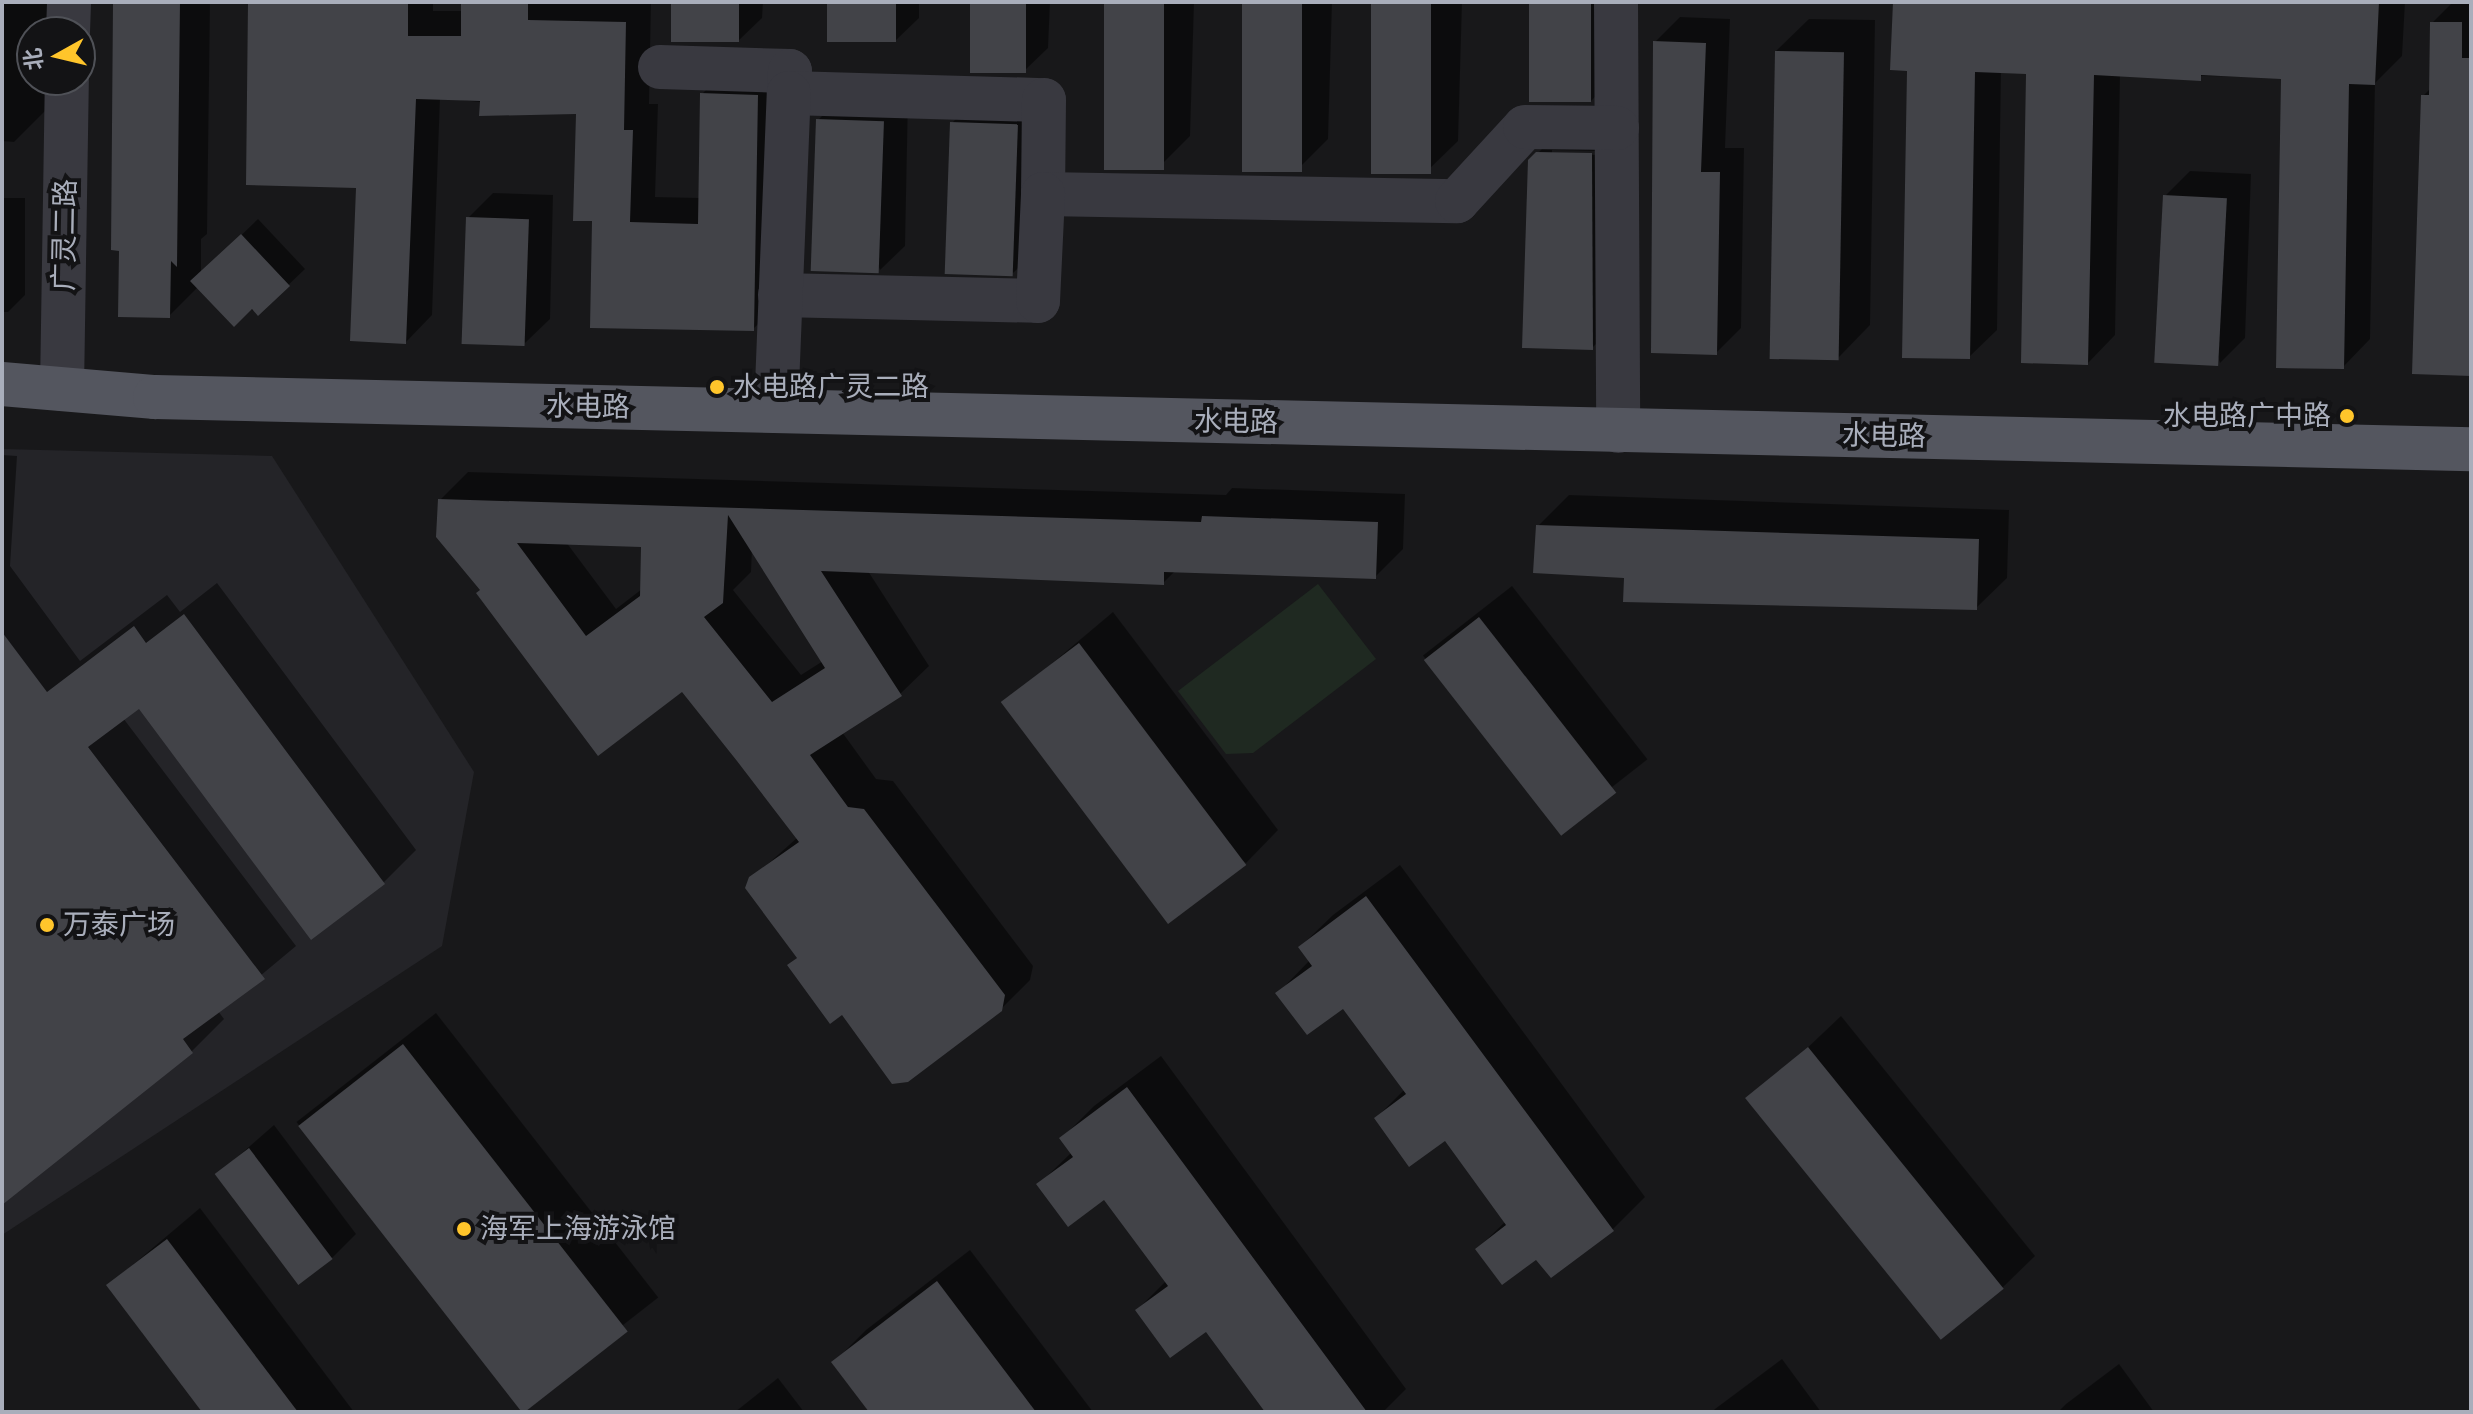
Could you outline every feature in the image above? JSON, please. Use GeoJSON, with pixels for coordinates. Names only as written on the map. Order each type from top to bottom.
{"type":"FeatureCollection","features":[{"type":"Feature","properties":{"kind":"main road","name":"水电路"},"geometry":{"type":"LineString","coordinates":[[2,384],[155,397],[2471,449]]}},
{"type":"Feature","properties":{"kind":"street"},"geometry":{"type":"LineString","coordinates":[[1616,2],[1618,431]]}},
{"type":"Feature","properties":{"kind":"street"},"geometry":{"type":"LineString","coordinates":[[660,67],[790,71],[776,411]]}},
{"type":"Feature","properties":{"kind":"street"},"geometry":{"type":"LineString","coordinates":[[780,295],[1038,301],[1043,194],[1044,100],[789,93]]}},
{"type":"Feature","properties":{"kind":"street","name":"广灵二路"},"geometry":{"type":"LineString","coordinates":[[62,389],[67,96]]}},
{"type":"Feature","properties":{"kind":"street"},"geometry":{"type":"LineString","coordinates":[[1043,194],[1457,201],[1525,127],[1617,128]]}},
{"type":"Feature","properties":{"kind":"shaded area","name":"万泰广场"},"geometry":{"type":"Polygon","coordinates":[[[2,449],[272,456],[474,772],[442,946],[2,1235],[2,449]]]}},
{"type":"Feature","properties":{"kind":"shaded area"},"geometry":{"type":"Polygon","coordinates":[[[1318,584],[1376,659],[1253,753],[1226,754],[1178,691],[1318,584]]]}},
{"type":"Feature","properties":{"kind":"building"},"geometry":{"type":"Polygon","coordinates":[[[113,2],[180,2],[177,267],[171,261],[170,318],[118,317],[119,251],[111,250],[113,2]]]}},
{"type":"Feature","properties":{"kind":"building"},"geometry":{"type":"Polygon","coordinates":[[[248,2],[408,2],[408,36],[461,36],[461,2],[528,2],[528,20],[626,22],[624,130],[633,130],[630,222],[698,224],[700,93],[758,95],[754,331],[590,328],[592,221],[573,221],[576,114],[479,116],[480,101],[416,99],[406,344],[350,341],[356,188],[246,185],[248,2]]]}},
{"type":"Feature","properties":{"kind":"building"},"geometry":{"type":"Polygon","coordinates":[[[671,2],[739,2],[739,42],[671,42],[671,2]]]}},
{"type":"Feature","properties":{"kind":"building"},"geometry":{"type":"Polygon","coordinates":[[[827,2],[896,2],[896,42],[827,42],[827,2]]]}},
{"type":"Feature","properties":{"kind":"building"},"geometry":{"type":"Polygon","coordinates":[[[970,2],[1026,2],[1026,73],[970,73],[970,2]]]}},
{"type":"Feature","properties":{"kind":"building"},"geometry":{"type":"Polygon","coordinates":[[[1104,2],[1164,2],[1164,170],[1104,170],[1104,2]]]}},
{"type":"Feature","properties":{"kind":"building"},"geometry":{"type":"Polygon","coordinates":[[[1242,2],[1302,2],[1302,172],[1242,172],[1242,2]]]}},
{"type":"Feature","properties":{"kind":"building"},"geometry":{"type":"Polygon","coordinates":[[[1371,2],[1431,2],[1431,174],[1371,174],[1371,2]]]}},
{"type":"Feature","properties":{"kind":"building"},"geometry":{"type":"Polygon","coordinates":[[[1529,2],[1591,2],[1591,102],[1529,102],[1529,2]]]}},
{"type":"Feature","properties":{"kind":"building"},"geometry":{"type":"Polygon","coordinates":[[[1893,2],[2379,2],[2375,85],[2349,84],[2344,369],[2276,368],[2281,79],[2201,75],[2201,81],[2094,75],[2088,365],[2021,363],[2026,74],[1975,72],[1970,359],[1902,358],[1907,71],[1890,70],[1893,2]]]}},
{"type":"Feature","properties":{"kind":"building"},"geometry":{"type":"Polygon","coordinates":[[[2430,22],[2462,22],[2462,58],[2471,58],[2471,376],[2412,374],[2421,95],[2429,95],[2430,22]]]}},
{"type":"Feature","properties":{"kind":"building"},"geometry":{"type":"Polygon","coordinates":[[[1653,41],[1706,43],[1701,172],[1720,172],[1717,355],[1651,353],[1653,41]]]}},
{"type":"Feature","properties":{"kind":"building"},"geometry":{"type":"Polygon","coordinates":[[[1775,51],[1844,52],[1839,360],[1770,359],[1775,51]]]}},
{"type":"Feature","properties":{"kind":"building"},"geometry":{"type":"Polygon","coordinates":[[[816,119],[884,121],[879,273],[811,271],[816,119]]]}},
{"type":"Feature","properties":{"kind":"building"},"geometry":{"type":"Polygon","coordinates":[[[950,122],[1018,124],[1013,276],[945,274],[950,122]]]}},
{"type":"Feature","properties":{"kind":"building"},"geometry":{"type":"Polygon","coordinates":[[[1536,152],[1592,153],[1593,350],[1522,348],[1528,160],[1536,152]]]}},
{"type":"Feature","properties":{"kind":"building"},"geometry":{"type":"Polygon","coordinates":[[[2163,195],[2227,198],[2218,366],[2154,363],[2163,195]]]}},
{"type":"Feature","properties":{"kind":"building"},"geometry":{"type":"Polygon","coordinates":[[[466,217],[529,219],[525,346],[462,344],[466,217]]]}},
{"type":"Feature","properties":{"kind":"building"},"geometry":{"type":"Polygon","coordinates":[[[241,234],[290,286],[258,316],[252,309],[234,327],[190,281],[241,234]]]}},
{"type":"Feature","properties":{"kind":"building"},"geometry":{"type":"Polygon","coordinates":[[[438,499],[1201,522],[1202,516],[1378,522],[1376,579],[1164,572],[1164,585],[821,571],[902,696],[810,755],[848,807],[864,809],[1005,995],[1002,1011],[908,1082],[892,1084],[842,1015],[830,1024],[787,965],[797,958],[745,888],[749,877],[799,842],[682,692],[598,756],[476,593],[480,590],[436,537],[438,499]],[[728,515],[723,603],[704,617],[772,702],[825,668],[728,515]],[[517,543],[586,636],[640,596],[641,547],[517,543]]]}},
{"type":"Feature","properties":{"kind":"building"},"geometry":{"type":"Polygon","coordinates":[[[1536,525],[1979,539],[1977,610],[1623,602],[1624,578],[1533,573],[1536,525]]]}},
{"type":"Feature","properties":{"kind":"building"},"geometry":{"type":"Polygon","coordinates":[[[184,614],[385,884],[311,940],[139,709],[88,747],[265,979],[183,1039],[193,1053],[2,1205],[2,632],[47,692],[134,626],[146,643],[184,614]]]}},
{"type":"Feature","properties":{"kind":"building"},"geometry":{"type":"Polygon","coordinates":[[[1479,617],[1616,793],[1561,836],[1424,660],[1479,617]]]}},
{"type":"Feature","properties":{"kind":"building"},"geometry":{"type":"Polygon","coordinates":[[[1079,643],[1246,865],[1168,924],[1001,702],[1079,643]]]}},
{"type":"Feature","properties":{"kind":"building"},"geometry":{"type":"Polygon","coordinates":[[[1366,896],[1614,1231],[1551,1278],[1536,1260],[1502,1285],[1475,1249],[1506,1225],[1445,1141],[1409,1167],[1374,1118],[1406,1094],[1343,1009],[1307,1035],[1275,993],[1312,966],[1298,947],[1366,896]]]}},
{"type":"Feature","properties":{"kind":"building","name":"海军上海游泳馆"},"geometry":{"type":"Polygon","coordinates":[[[403,1044],[628,1332],[522,1412],[298,1126],[403,1044]]]}},
{"type":"Feature","properties":{"kind":"building"},"geometry":{"type":"Polygon","coordinates":[[[1808,1047],[2004,1289],[1941,1340],[1745,1098],[1808,1047]]]}},
{"type":"Feature","properties":{"kind":"building"},"geometry":{"type":"Polygon","coordinates":[[[1127,1087],[1367,1412],[1265,1412],[1206,1332],[1170,1358],[1135,1310],[1168,1286],[1104,1200],[1068,1227],[1036,1184],[1073,1157],[1059,1138],[1127,1087]]]}},
{"type":"Feature","properties":{"kind":"building"},"geometry":{"type":"Polygon","coordinates":[[[249,1148],[333,1259],[298,1285],[215,1174],[249,1148]]]}},
{"type":"Feature","properties":{"kind":"building"},"geometry":{"type":"Polygon","coordinates":[[[167,1239],[298,1412],[202,1412],[106,1285],[167,1239]]]}},
{"type":"Feature","properties":{"kind":"building"},"geometry":{"type":"Polygon","coordinates":[[[937,1281],[1036,1412],[869,1412],[831,1362],[937,1281]]]}},
{"type":"Feature","properties":{"kind":"place","name":"水电路广灵二路"},"geometry":{"type":"Point","coordinates":[717,387]}},
{"type":"Feature","properties":{"kind":"place","name":"水电路广中路"},"geometry":{"type":"Point","coordinates":[2347,416]}},
{"type":"Feature","properties":{"kind":"place","name":"万泰广场"},"geometry":{"type":"Point","coordinates":[47,925]}},
{"type":"Feature","properties":{"kind":"place","name":"海军上海游泳馆"},"geometry":{"type":"Point","coordinates":[464,1229]}}]}
